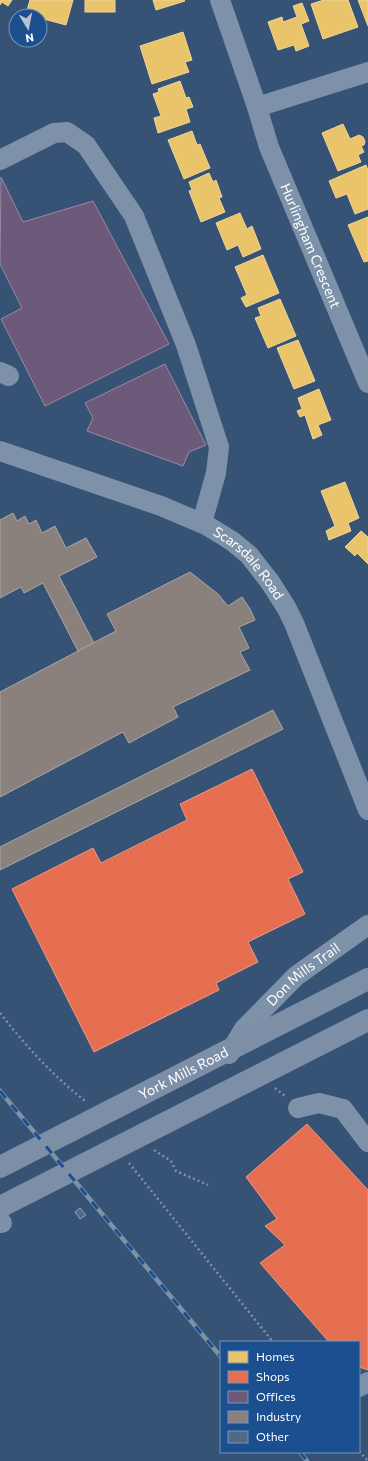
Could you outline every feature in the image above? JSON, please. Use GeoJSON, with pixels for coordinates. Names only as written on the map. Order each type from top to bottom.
{"type":"FeatureCollection","features":[{"type":"Feature","properties":{"kind":"main road","name":"York Mills Road"},"geometry":{"type":"LineString","coordinates":[[0,1167],[368,980]]}},
{"type":"Feature","properties":{"kind":"main road"},"geometry":{"type":"LineString","coordinates":[[1,1217],[368,1020]]}},
{"type":"Feature","properties":{"kind":"street","name":"Hurlingham Crescent"},"geometry":{"type":"LineString","coordinates":[[220,0],[257,107],[269,147],[368,383]]}},
{"type":"Feature","properties":{"kind":"street"},"geometry":{"type":"LineString","coordinates":[[257,107],[368,72]]}},
{"type":"Feature","properties":{"kind":"street"},"geometry":{"type":"LineString","coordinates":[[0,160],[54,133],[67,132],[86,145],[134,216],[186,345],[219,446],[216,473],[202,523]]}},
{"type":"Feature","properties":{"kind":"street","name":"Scarsdale Road"},"geometry":{"type":"LineString","coordinates":[[0,451],[161,506],[202,523],[224,535],[243,549],[266,577],[286,607],[368,810]]}},
{"type":"Feature","properties":{"kind":"street","name":"Don Mills Trail"},"geometry":{"type":"LineString","coordinates":[[101,1124],[228,1056],[244,1029],[296,976],[368,925]]}},
{"type":"Feature","properties":{"kind":"street"},"geometry":{"type":"LineString","coordinates":[[298,1108],[318,1103],[343,1109],[368,1142]]}},
{"type":"Feature","properties":{"kind":"path"},"geometry":{"type":"LineString","coordinates":[[0,1014],[21,1039],[63,1082],[84,1100],[91,1101]]}},
{"type":"Feature","properties":{"kind":"path"},"geometry":{"type":"LineString","coordinates":[[171,1161],[176,1171],[208,1185]]}},
{"type":"Feature","properties":{"kind":"path"},"geometry":{"type":"LineString","coordinates":[[134,1170],[272,1341]]}},
{"type":"Feature","properties":{"kind":"path"},"geometry":{"type":"LineString","coordinates":[[360,1452],[368,1461]]}},
{"type":"Feature","properties":{"kind":"building: Homes"},"geometry":{"type":"Polygon","coordinates":[[[0,0],[12,0],[8,6],[2,2],[0,5],[0,0]]]}},
{"type":"Feature","properties":{"kind":"building: Homes"},"geometry":{"type":"Polygon","coordinates":[[[30,0],[73,0],[66,25],[48,20],[48,8],[28,8],[30,0]]]}},
{"type":"Feature","properties":{"kind":"building: Homes"},"geometry":{"type":"Polygon","coordinates":[[[85,0],[115,0],[115,12],[85,12],[85,0]]]}},
{"type":"Feature","properties":{"kind":"building: Homes"},"geometry":{"type":"Polygon","coordinates":[[[153,0],[184,0],[185,1],[156,10],[153,0]]]}},
{"type":"Feature","properties":{"kind":"building: Homes"},"geometry":{"type":"Polygon","coordinates":[[[324,0],[348,0],[358,27],[323,39],[311,4],[324,0]]]}},
{"type":"Feature","properties":{"kind":"building: Homes"},"geometry":{"type":"Polygon","coordinates":[[[358,0],[368,0],[368,26],[358,0]]]}},
{"type":"Feature","properties":{"kind":"building: Homes"},"geometry":{"type":"Polygon","coordinates":[[[302,3],[309,21],[301,24],[309,46],[296,51],[294,45],[278,50],[268,22],[282,17],[283,22],[297,17],[293,6],[302,3]]]}},
{"type":"Feature","properties":{"kind":"building: Homes"},"geometry":{"type":"Polygon","coordinates":[[[183,32],[192,60],[185,62],[189,72],[152,84],[140,46],[183,32]]]}},
{"type":"Feature","properties":{"kind":"building: Homes"},"geometry":{"type":"Polygon","coordinates":[[[180,81],[186,98],[189,97],[193,107],[186,109],[190,122],[158,133],[154,118],[161,116],[153,94],[159,92],[158,89],[180,81]]]}},
{"type":"Feature","properties":{"kind":"building: Homes"},"geometry":{"type":"Polygon","coordinates":[[[343,124],[350,139],[359,135],[363,137],[365,141],[364,145],[361,146],[364,152],[358,155],[361,162],[338,171],[322,133],[343,124]]]}},
{"type":"Feature","properties":{"kind":"building: Homes"},"geometry":{"type":"Polygon","coordinates":[[[192,131],[197,145],[200,144],[210,168],[184,179],[168,140],[192,131]]]}},
{"type":"Feature","properties":{"kind":"building: Homes"},"geometry":{"type":"Polygon","coordinates":[[[366,165],[368,170],[368,209],[355,214],[347,194],[336,198],[329,181],[366,165]]]}},
{"type":"Feature","properties":{"kind":"building: Homes"},"geometry":{"type":"Polygon","coordinates":[[[209,173],[213,182],[216,180],[222,197],[219,198],[225,212],[201,222],[189,191],[192,190],[189,182],[209,173]]]}},
{"type":"Feature","properties":{"kind":"building: Homes"},"geometry":{"type":"Polygon","coordinates":[[[240,213],[247,229],[252,226],[261,249],[243,257],[238,245],[227,250],[216,223],[240,213]]]}},
{"type":"Feature","properties":{"kind":"building: Homes"},"geometry":{"type":"Polygon","coordinates":[[[368,217],[368,261],[364,262],[348,225],[368,217]]]}},
{"type":"Feature","properties":{"kind":"building: Homes"},"geometry":{"type":"Polygon","coordinates":[[[263,255],[279,293],[246,307],[241,298],[247,295],[235,267],[263,255]]]}},
{"type":"Feature","properties":{"kind":"building: Homes"},"geometry":{"type":"Polygon","coordinates":[[[280,299],[296,336],[268,348],[255,318],[261,316],[258,308],[280,299]]]}},
{"type":"Feature","properties":{"kind":"building: Homes"},"geometry":{"type":"Polygon","coordinates":[[[298,340],[315,381],[294,389],[277,348],[298,340]]]}},
{"type":"Feature","properties":{"kind":"building: Homes"},"geometry":{"type":"Polygon","coordinates":[[[319,389],[331,420],[318,425],[322,435],[313,439],[305,415],[300,417],[297,411],[302,409],[298,398],[319,389]]]}},
{"type":"Feature","properties":{"kind":"building: Homes"},"geometry":{"type":"Polygon","coordinates":[[[345,482],[359,518],[348,523],[351,531],[329,540],[326,531],[335,526],[321,491],[345,482]]]}},
{"type":"Feature","properties":{"kind":"building: Homes"},"geometry":{"type":"Polygon","coordinates":[[[361,531],[368,537],[368,564],[357,553],[355,556],[345,547],[361,531]]]}},
{"type":"Feature","properties":{"kind":"building: Shops"},"geometry":{"type":"Polygon","coordinates":[[[252,769],[303,872],[288,879],[305,914],[248,942],[258,962],[216,983],[219,990],[94,1052],[12,889],[93,848],[101,863],[187,820],[180,804],[252,769]]]}},
{"type":"Feature","properties":{"kind":"building: Shops"},"geometry":{"type":"Polygon","coordinates":[[[307,1124],[368,1190],[368,1370],[360,1367],[360,1341],[328,1341],[260,1263],[285,1245],[265,1226],[277,1219],[246,1177],[307,1124]]]}},
{"type":"Feature","properties":{"kind":"building: Offices"},"geometry":{"type":"Polygon","coordinates":[[[1,177],[23,222],[93,201],[169,344],[45,406],[1,319],[22,308],[0,264],[1,177]]]}},
{"type":"Feature","properties":{"kind":"building: Offices"},"geometry":{"type":"Polygon","coordinates":[[[165,364],[206,445],[189,452],[183,466],[87,431],[93,418],[85,403],[165,364]]]}},
{"type":"Feature","properties":{"kind":"building: Industry"},"geometry":{"type":"Polygon","coordinates":[[[13,513],[17,521],[25,516],[29,524],[36,520],[42,533],[55,526],[66,548],[86,538],[97,557],[59,576],[94,643],[78,651],[43,583],[24,593],[21,587],[0,598],[0,520],[13,513]]]}},
{"type":"Feature","properties":{"kind":"building: Industry"},"geometry":{"type":"Polygon","coordinates":[[[190,572],[218,594],[228,606],[242,597],[250,609],[255,620],[239,627],[249,648],[240,652],[250,670],[173,707],[178,717],[129,743],[123,732],[0,797],[0,692],[116,631],[107,614],[190,572]]]}},
{"type":"Feature","properties":{"kind":"building: Industry"},"geometry":{"type":"Polygon","coordinates":[[[273,710],[283,729],[0,870],[0,847],[273,710]]]}},
{"type":"Feature","properties":{"kind":"building: Other"},"geometry":{"type":"Polygon","coordinates":[[[80,1208],[86,1215],[80,1219],[75,1212],[80,1208]]]}},
{"type":"Feature","properties":{"kind":"railway"},"geometry":{"type":"LineString","coordinates":[[0,1091],[220,1356]]}},
{"type":"Feature","properties":{"kind":"railway"},"geometry":{"type":"LineString","coordinates":[[301,1453],[307,1461]]}}]}
